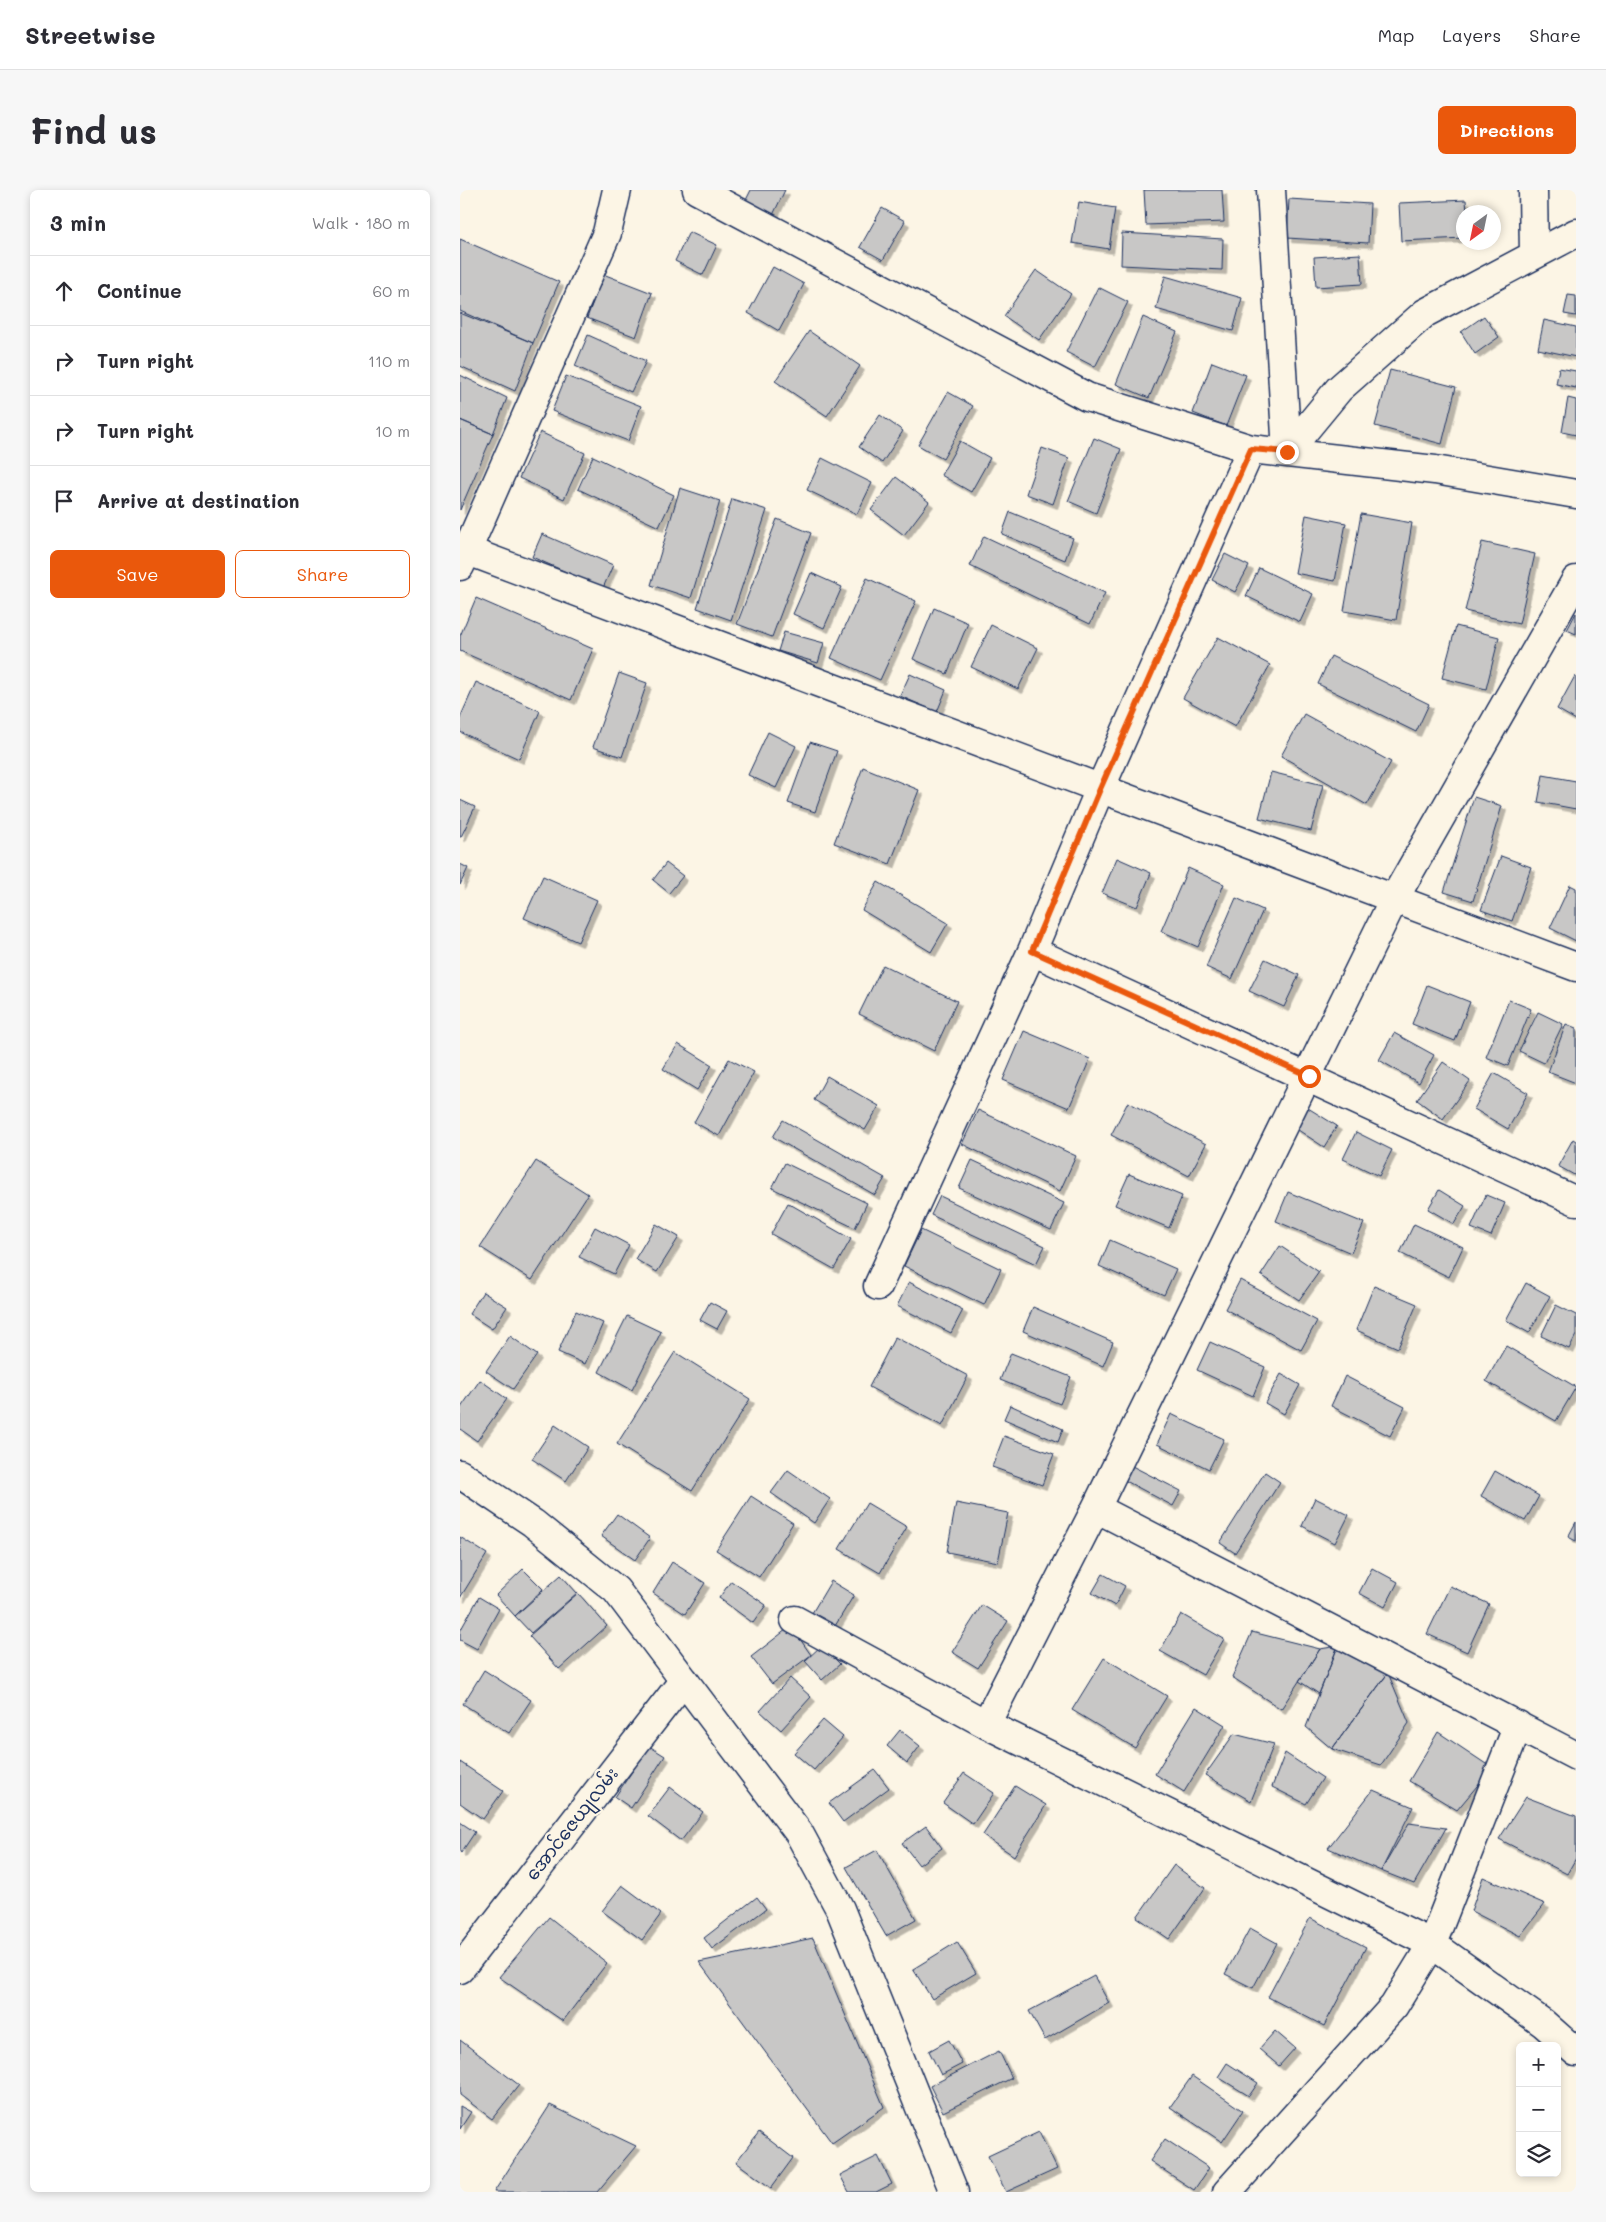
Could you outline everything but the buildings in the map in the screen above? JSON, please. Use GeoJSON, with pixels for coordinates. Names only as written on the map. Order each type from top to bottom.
{"type":"FeatureCollection","features":[{"type":"Feature","properties":{"kind":"street"},"geometry":{"type":"LineString","coordinates":[[617,190],[607,233],[462,555],[1100,789],[1576,968]]}},
{"type":"Feature","properties":{"kind":"street"},"geometry":{"type":"LineString","coordinates":[[697,190],[1087,397],[1251,449],[1435,470],[1576,494]]}},
{"type":"Feature","properties":{"kind":"street"},"geometry":{"type":"LineString","coordinates":[[1271,190],[1287,452]]}},
{"type":"Feature","properties":{"kind":"street"},"geometry":{"type":"LineString","coordinates":[[1533,190],[1534,255]]}},
{"type":"Feature","properties":{"kind":"street"},"geometry":{"type":"LineString","coordinates":[[1287,452],[1339,389],[1425,313],[1576,233]]}},
{"type":"Feature","properties":{"kind":"street"},"geometry":{"type":"LineString","coordinates":[[878,1286],[1032,951],[1100,789],[1251,449]]}},
{"type":"Feature","properties":{"kind":"street"},"geometry":{"type":"LineString","coordinates":[[986,1724],[1096,1508],[1394,899],[1576,580]]}},
{"type":"Feature","properties":{"kind":"street"},"geometry":{"type":"LineString","coordinates":[[1032,951],[1309,1076],[1576,1201]]}},
{"type":"Feature","properties":{"kind":"street"},"geometry":{"type":"LineString","coordinates":[[460,1474],[532,1523],[616,1590],[799,1833],[840,1909],[954,2192]]}},
{"type":"Feature","properties":{"kind":"street"},"geometry":{"type":"LineString","coordinates":[[1096,1508],[1576,1756]]}},
{"type":"Feature","properties":{"kind":"street"},"geometry":{"type":"LineString","coordinates":[[795,1620],[986,1724],[1432,1944],[1543,2023],[1576,2052]]}},
{"type":"Feature","properties":{"kind":"street","name":"အောင်ဇေယျလမ်း"},"geometry":{"type":"LineString","coordinates":[[460,1969],[684,1680]]}},
{"type":"Feature","properties":{"kind":"street"},"geometry":{"type":"LineString","coordinates":[[1227,2192],[1394,2006],[1432,1944],[1518,1725]]}},
{"type":"Feature","properties":{"kind":"route"},"geometry":{"type":"LineString","coordinates":[[1287,452],[1251,449],[1100,789],[1032,951],[1309,1076]]}}]}
